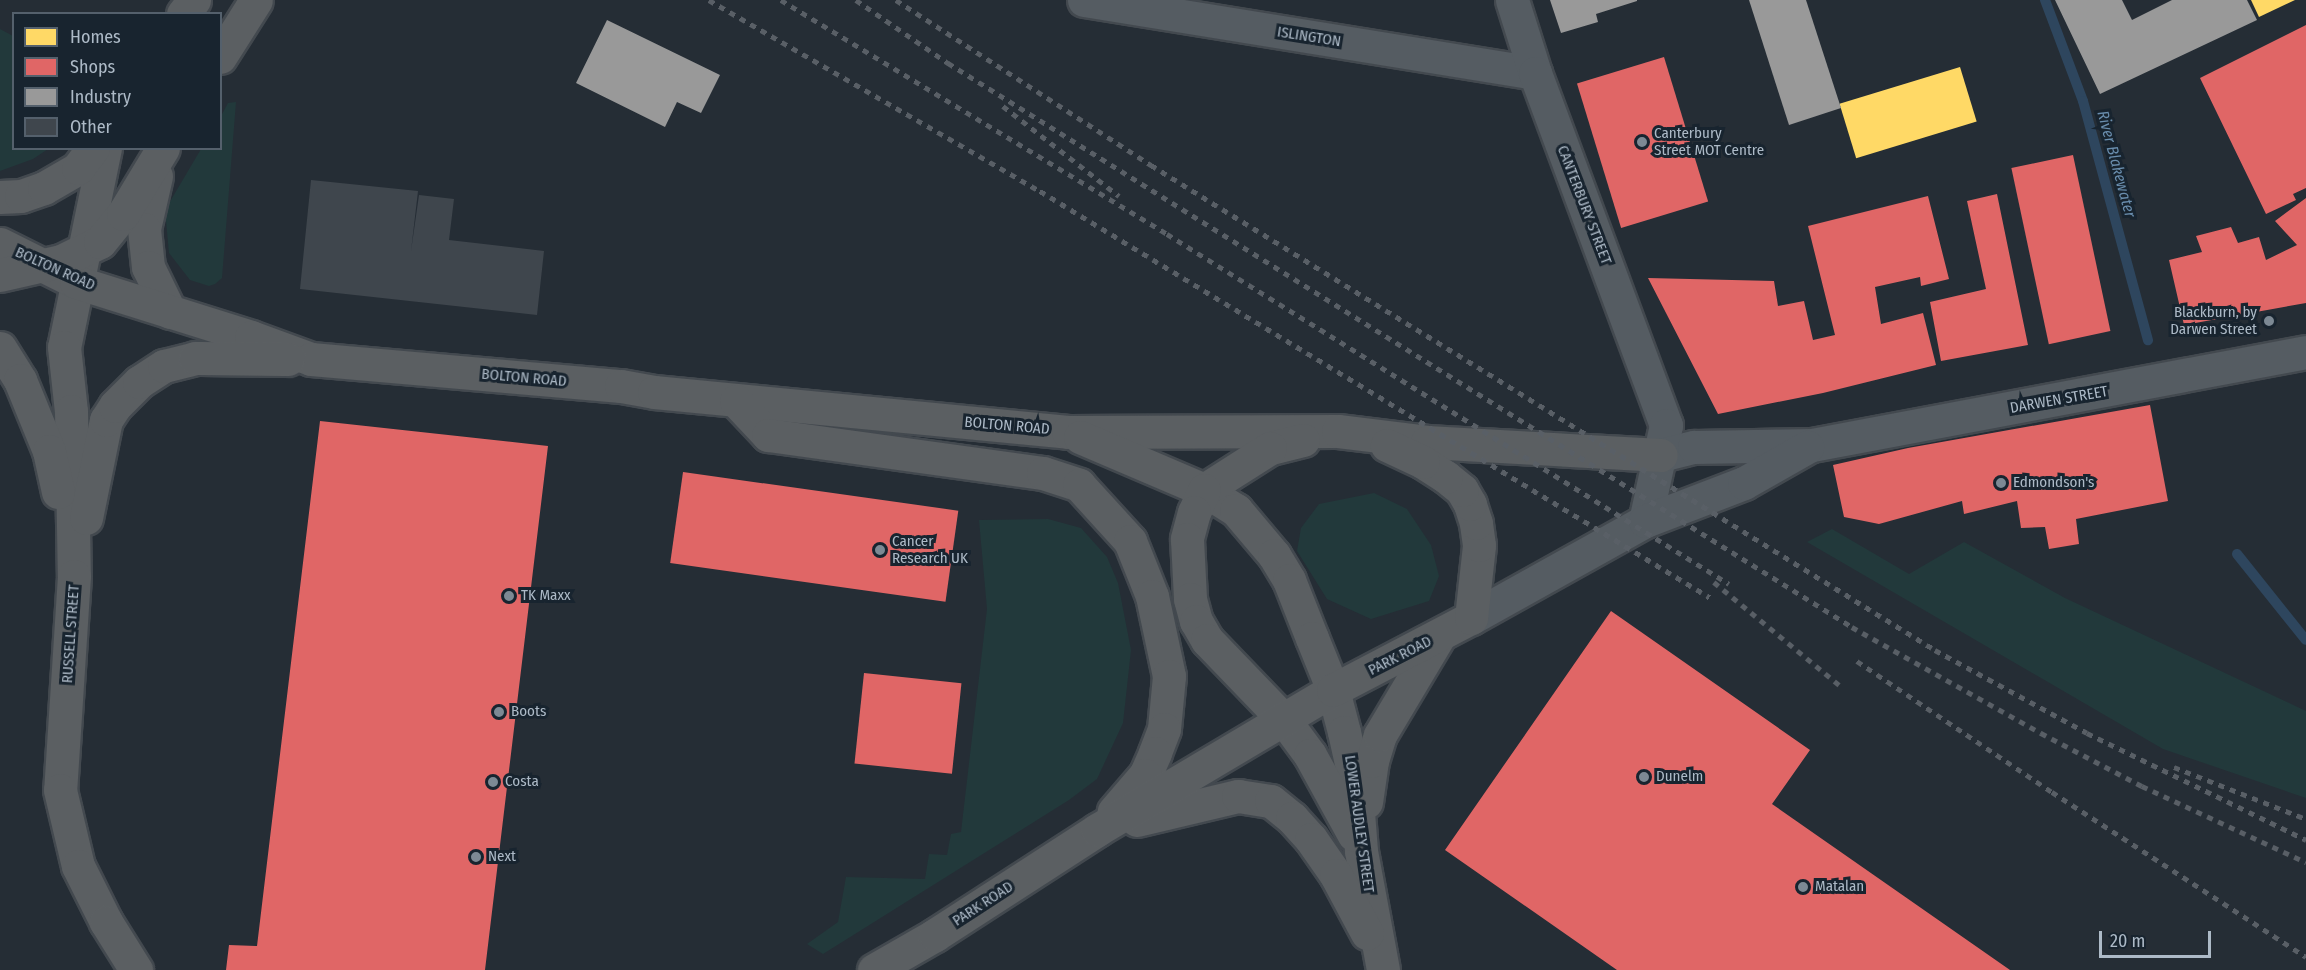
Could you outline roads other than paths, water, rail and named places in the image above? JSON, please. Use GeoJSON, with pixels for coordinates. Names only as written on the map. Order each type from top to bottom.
{"type":"FeatureCollection","features":[{"type":"Feature","properties":{"kind":"highway"},"geometry":{"type":"LineString","coordinates":[[185,12],[194,0]]}},
{"type":"Feature","properties":{"kind":"highway"},"geometry":{"type":"LineString","coordinates":[[222,54],[252,5]]}},
{"type":"Feature","properties":{"kind":"highway"},"geometry":{"type":"LineString","coordinates":[[0,197],[21,196],[44,188],[78,168],[92,150]]}},
{"type":"Feature","properties":{"kind":"highway","name":"RUSSELL STREET"},"geometry":{"type":"LineString","coordinates":[[105,150],[64,347],[71,411],[75,576],[60,789],[78,866],[106,922],[136,970]]}},
{"type":"Feature","properties":{"kind":"highway"},"geometry":{"type":"LineString","coordinates":[[80,266],[123,214],[163,150]]}},
{"type":"Feature","properties":{"kind":"highway"},"geometry":{"type":"LineString","coordinates":[[163,150],[144,229],[148,267],[170,312]]}},
{"type":"Feature","properties":{"kind":"highway","name":"BOLTON ROAD"},"geometry":{"type":"LineString","coordinates":[[0,244],[40,265],[80,266],[170,312],[251,337],[311,359],[621,386],[736,400],[1068,432]]}},
{"type":"Feature","properties":{"kind":"highway"},"geometry":{"type":"LineString","coordinates":[[0,275],[19,273],[40,265]]}},
{"type":"Feature","properties":{"kind":"highway"},"geometry":{"type":"LineString","coordinates":[[0,348],[20,380],[49,451],[75,576]]}},
{"type":"Feature","properties":{"kind":"highway"},"geometry":{"type":"LineString","coordinates":[[75,576],[106,420],[132,388],[164,366],[195,358],[311,359]]}},
{"type":"Feature","properties":{"kind":"highway"},"geometry":{"type":"LineString","coordinates":[[736,400],[768,435],[1043,473],[1079,485],[1131,541],[1160,626],[1169,676],[1168,698],[1164,729],[1144,775],[1097,830]]}},
{"type":"Feature","properties":{"kind":"highway"},"geometry":{"type":"LineString","coordinates":[[1068,432],[1351,433],[1427,442],[1661,455]]}},
{"type":"Feature","properties":{"kind":"highway","name":"LOWER AUDLEY STREET"},"geometry":{"type":"LineString","coordinates":[[1068,432],[1204,490],[1236,510],[1274,555],[1288,580],[1333,690],[1356,786],[1361,850],[1382,965]]}},
{"type":"Feature","properties":{"kind":"highway"},"geometry":{"type":"LineString","coordinates":[[1361,850],[1310,755],[1285,720],[1207,640],[1192,610],[1186,565],[1187,539],[1194,512],[1204,490],[1270,448],[1351,433],[1423,462],[1462,490],[1476,523],[1479,545],[1472,618]]}},
{"type":"Feature","properties":{"kind":"highway","name":"PARK ROAD"},"geometry":{"type":"LineString","coordinates":[[874,970],[935,935],[1097,830],[1333,690],[1472,618]]}},
{"type":"Feature","properties":{"kind":"highway"},"geometry":{"type":"LineString","coordinates":[[1361,850],[1370,772],[1380,735],[1439,636]]}},
{"type":"Feature","properties":{"kind":"highway","name":"LOWER AUDLEY STREET"},"geometry":{"type":"LineString","coordinates":[[1097,830],[1238,796],[1271,801],[1293,818],[1330,866],[1382,965]]}},
{"type":"Feature","properties":{"kind":"street","name":"ISLINGTON"},"geometry":{"type":"LineString","coordinates":[[1084,0],[1535,73]]}},
{"type":"Feature","properties":{"kind":"street","name":"CANTERBURY STREET"},"geometry":{"type":"LineString","coordinates":[[1512,0],[1535,73],[1666,425],[1645,521]]}},
{"type":"Feature","properties":{"kind":"street","name":"DARWEN STREET"},"geometry":{"type":"LineString","coordinates":[[1812,445],[2178,378],[2306,352]]}},
{"type":"Feature","properties":{"kind":"street"},"geometry":{"type":"LineString","coordinates":[[1628,453],[1660,408]]}},
{"type":"Feature","properties":{"kind":"street"},"geometry":{"type":"LineString","coordinates":[[1661,455],[1694,447],[1812,445]]}},
{"type":"Feature","properties":{"kind":"street","name":"PARK ROAD"},"geometry":{"type":"LineString","coordinates":[[1472,618],[1645,521],[1744,483],[1812,445]]}},
{"type":"Feature","properties":{"kind":"waterway","name":"River Blakewater"},"geometry":{"type":"LineString","coordinates":[[2045,0],[2083,101],[2148,340]]}},
{"type":"Feature","properties":{"kind":"waterway","name":"River Blakewater"},"geometry":{"type":"LineString","coordinates":[[2237,554],[2306,640]]}},
{"type":"Feature","properties":{"kind":"railway"},"geometry":{"type":"LineString","coordinates":[[709,0],[1040,191],[1709,597]]}},
{"type":"Feature","properties":{"kind":"railway"},"geometry":{"type":"LineString","coordinates":[[781,0],[1167,234],[1729,584]]}},
{"type":"Feature","properties":{"kind":"railway"},"geometry":{"type":"LineString","coordinates":[[856,0],[948,63],[1852,627],[2041,733],[2142,786],[2306,862]]}},
{"type":"Feature","properties":{"kind":"railway"},"geometry":{"type":"LineString","coordinates":[[896,0],[1151,165],[1935,650],[2087,733],[2306,840]]}},
{"type":"Feature","properties":{"kind":"railway"},"geometry":{"type":"LineString","coordinates":[[1003,106],[1119,196]]}},
{"type":"Feature","properties":{"kind":"railway"},"geometry":{"type":"LineString","coordinates":[[1714,582],[1842,687]]}},
{"type":"Feature","properties":{"kind":"railway"},"geometry":{"type":"LineString","coordinates":[[1857,661],[2052,792],[2306,957]]}},
{"type":"Feature","properties":{"kind":"railway"},"geometry":{"type":"LineString","coordinates":[[2174,767],[2306,819]]}},
{"type":"Feature","properties":{"kind":"place","name":"Canterbury Street MOT Centre"},"geometry":{"type":"Point","coordinates":[1642,142]}},
{"type":"Feature","properties":{"kind":"place","name":"Blackburn, by Darwen Street"},"geometry":{"type":"Point","coordinates":[2269,321]}},
{"type":"Feature","properties":{"kind":"place","name":"Edmondson's"},"geometry":{"type":"Point","coordinates":[2001,483]}},
{"type":"Feature","properties":{"kind":"place","name":"Cancer Research UK"},"geometry":{"type":"Point","coordinates":[880,550]}},
{"type":"Feature","properties":{"kind":"place","name":"TK Maxx"},"geometry":{"type":"Point","coordinates":[509,596]}},
{"type":"Feature","properties":{"kind":"place","name":"Boots"},"geometry":{"type":"Point","coordinates":[499,712]}},
{"type":"Feature","properties":{"kind":"place","name":"Dunelm"},"geometry":{"type":"Point","coordinates":[1644,777]}},
{"type":"Feature","properties":{"kind":"place","name":"Costa"},"geometry":{"type":"Point","coordinates":[493,782]}},
{"type":"Feature","properties":{"kind":"place","name":"Next"},"geometry":{"type":"Point","coordinates":[476,857]}},
{"type":"Feature","properties":{"kind":"place","name":"Matalan"},"geometry":{"type":"Point","coordinates":[1803,887]}}]}
